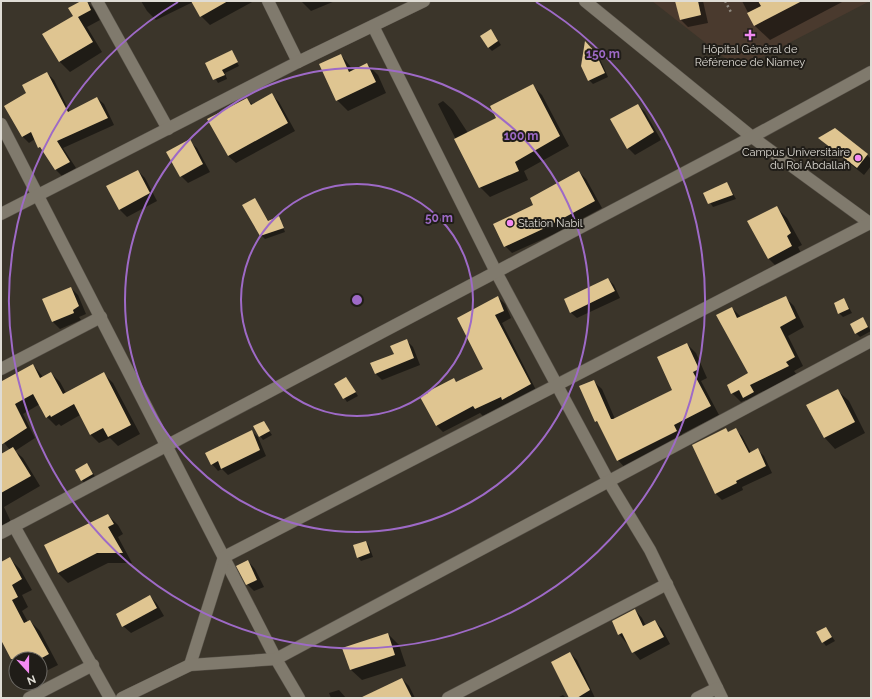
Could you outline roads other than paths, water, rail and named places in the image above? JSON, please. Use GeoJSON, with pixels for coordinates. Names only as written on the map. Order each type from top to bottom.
{"type":"FeatureCollection","features":[{"type":"Feature","properties":{"kind":"street"},"geometry":{"type":"LineString","coordinates":[[97,1],[168,129]]}},
{"type":"Feature","properties":{"kind":"street"},"geometry":{"type":"LineString","coordinates":[[268,1],[298,62]]}},
{"type":"Feature","properties":{"kind":"street"},"geometry":{"type":"LineString","coordinates":[[1,214],[298,62],[424,1]]}},
{"type":"Feature","properties":{"kind":"street"},"geometry":{"type":"LineString","coordinates":[[190,665],[224,557],[870,223],[752,137],[585,1]]}},
{"type":"Feature","properties":{"kind":"street"},"geometry":{"type":"LineString","coordinates":[[373,26],[496,272],[609,482],[650,550],[720,693],[697,698]]}},
{"type":"Feature","properties":{"kind":"street"},"geometry":{"type":"LineString","coordinates":[[1,533],[752,137],[871,72]]}},
{"type":"Feature","properties":{"kind":"street"},"geometry":{"type":"LineString","coordinates":[[1,124],[276,659],[299,698]]}},
{"type":"Feature","properties":{"kind":"street"},"geometry":{"type":"LineString","coordinates":[[1,369],[101,317]]}},
{"type":"Feature","properties":{"kind":"street"},"geometry":{"type":"LineString","coordinates":[[122,698],[190,665],[276,659],[871,341]]}},
{"type":"Feature","properties":{"kind":"street"},"geometry":{"type":"LineString","coordinates":[[14,526],[93,665],[110,698]]}},
{"type":"Feature","properties":{"kind":"street"},"geometry":{"type":"LineString","coordinates":[[448,698],[667,584]]}},
{"type":"Feature","properties":{"kind":"street"},"geometry":{"type":"LineString","coordinates":[[29,698],[93,665]]}},
{"type":"Feature","properties":{"kind":"place","name":"Hôpital Général de Référence de Niamey"},"geometry":{"type":"Point","coordinates":[750,35]}},
{"type":"Feature","properties":{"kind":"place","name":"Campus Universitaire du Roi Abdallah"},"geometry":{"type":"Point","coordinates":[858,158]}},
{"type":"Feature","properties":{"kind":"place","name":"Station Nabil"},"geometry":{"type":"Point","coordinates":[510,223]}}]}
